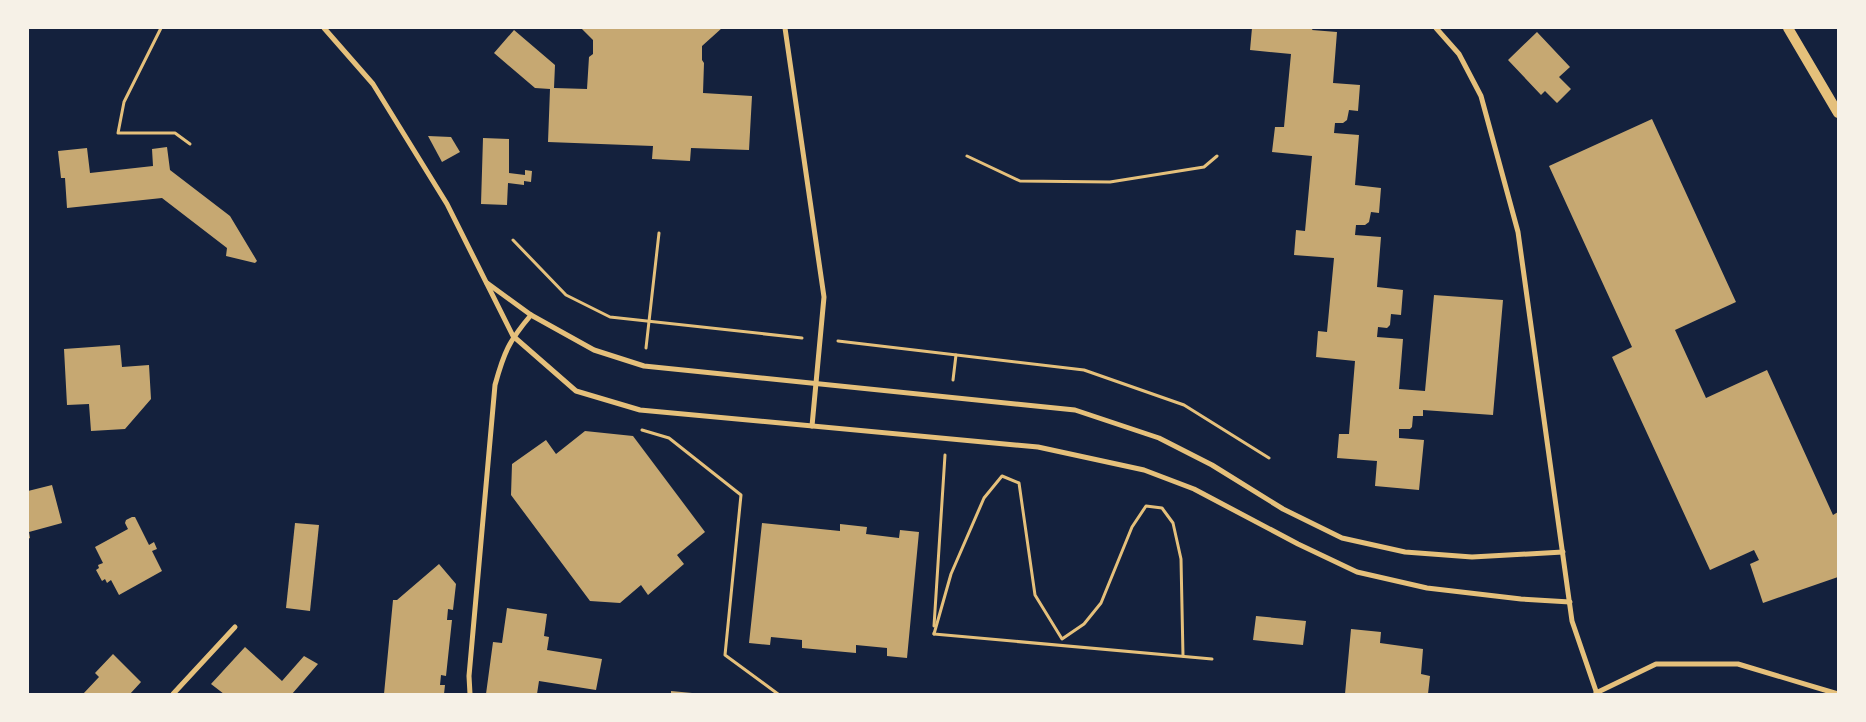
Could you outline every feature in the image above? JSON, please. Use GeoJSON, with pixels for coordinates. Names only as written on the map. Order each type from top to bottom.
{"type":"FeatureCollection","features":[{"type":"Feature","properties":{"kind":"main road"},"geometry":{"type":"LineString","coordinates":[[1788,28],[1838,113]]}},
{"type":"Feature","properties":{"kind":"street"},"geometry":{"type":"LineString","coordinates":[[324,28],[373,84],[447,204],[513,336],[576,391],[640,410],[1038,447],[1144,470],[1194,489],[1298,544],[1357,572],[1427,588],[1521,599],[1570,602]]}},
{"type":"Feature","properties":{"kind":"street"},"geometry":{"type":"LineString","coordinates":[[785,28],[824,296],[812,426]]}},
{"type":"Feature","properties":{"kind":"street"},"geometry":{"type":"LineString","coordinates":[[1436,28],[1459,54],[1481,96],[1518,232],[1572,621],[1596,694],[1656,664],[1738,664],[1838,694]]}},
{"type":"Feature","properties":{"kind":"street"},"geometry":{"type":"LineString","coordinates":[[484,281],[531,315],[594,350],[644,366],[1075,410],[1159,438],[1212,465],[1283,509],[1342,538],[1405,552],[1472,557],[1563,552]]}},
{"type":"Feature","properties":{"kind":"street"},"geometry":{"type":"LineString","coordinates":[[470,694],[469,676],[495,386],[502,357],[513,336],[531,315]]}},
{"type":"Feature","properties":{"kind":"street"},"geometry":{"type":"LineString","coordinates":[[174,694],[235,627]]}},
{"type":"Feature","properties":{"kind":"path"},"geometry":{"type":"LineString","coordinates":[[161,28],[124,102],[118,133],[175,133],[190,144]]}},
{"type":"Feature","properties":{"kind":"path"},"geometry":{"type":"LineString","coordinates":[[967,156],[1020,181],[1110,182],[1204,167],[1217,156]]}},
{"type":"Feature","properties":{"kind":"path"},"geometry":{"type":"LineString","coordinates":[[644,366],[659,233]]}},
{"type":"Feature","properties":{"kind":"path"},"geometry":{"type":"LineString","coordinates":[[513,240],[566,295],[610,317],[1084,370],[1184,405],[1269,458]]}},
{"type":"Feature","properties":{"kind":"path"},"geometry":{"type":"LineString","coordinates":[[951,397],[956,355]]}},
{"type":"Feature","properties":{"kind":"path"},"geometry":{"type":"LineString","coordinates":[[640,410],[638,429],[669,438],[741,495],[725,655],[778,694]]}},
{"type":"Feature","properties":{"kind":"path"},"geometry":{"type":"LineString","coordinates":[[934,634],[946,439]]}},
{"type":"Feature","properties":{"kind":"path"},"geometry":{"type":"LineString","coordinates":[[934,634],[952,574],[984,498],[1002,476],[1019,483],[1035,595],[1062,639],[1084,624],[1101,603],[1132,527],[1146,506],[1162,508],[1173,523],[1181,559],[1183,656]]}},
{"type":"Feature","properties":{"kind":"path"},"geometry":{"type":"LineString","coordinates":[[934,634],[1212,659]]}},
{"type":"Feature","properties":{"kind":"building"},"geometry":{"type":"Polygon","coordinates":[[[581,28],[722,28],[702,46],[702,60],[704,63],[703,93],[752,96],[749,150],[691,148],[690,161],[652,159],[653,146],[548,142],[550,89],[535,88],[494,53],[514,30],[555,65],[554,88],[587,89],[589,57],[593,54],[593,40],[581,28]]]}},
{"type":"Feature","properties":{"kind":"building"},"geometry":{"type":"Polygon","coordinates":[[[1252,28],[1313,28],[1312,30],[1337,32],[1333,83],[1360,85],[1358,111],[1349,110],[1347,120],[1343,123],[1335,123],[1334,133],[1359,135],[1355,185],[1381,188],[1379,213],[1371,212],[1369,222],[1365,225],[1356,225],[1355,235],[1381,237],[1377,287],[1403,290],[1401,315],[1391,314],[1390,325],[1387,328],[1378,327],[1377,337],[1403,339],[1399,389],[1425,391],[1434,295],[1503,300],[1493,415],[1423,410],[1423,416],[1413,416],[1410,429],[1399,429],[1399,438],[1424,440],[1419,490],[1375,486],[1377,461],[1337,458],[1339,434],[1349,434],[1355,361],[1316,357],[1318,331],[1327,332],[1334,258],[1294,255],[1296,230],[1305,231],[1312,156],[1272,152],[1275,127],[1284,127],[1291,54],[1250,50],[1252,28]]]}},
{"type":"Feature","properties":{"kind":"building"},"geometry":{"type":"Polygon","coordinates":[[[1537,32],[1570,67],[1559,77],[1571,89],[1557,103],[1545,91],[1541,95],[1508,60],[1537,32]]]}},
{"type":"Feature","properties":{"kind":"building"},"geometry":{"type":"Polygon","coordinates":[[[1652,119],[1736,302],[1675,330],[1706,398],[1767,370],[1833,515],[1838,512],[1838,577],[1763,603],[1750,564],[1759,560],[1754,550],[1710,570],[1612,357],[1632,347],[1549,166],[1652,119]]]}},
{"type":"Feature","properties":{"kind":"building"},"geometry":{"type":"Polygon","coordinates":[[[428,136],[451,137],[460,152],[442,162],[428,136]]]}},
{"type":"Feature","properties":{"kind":"building"},"geometry":{"type":"Polygon","coordinates":[[[483,138],[509,139],[509,173],[525,175],[525,170],[532,171],[531,182],[524,181],[524,185],[508,183],[507,205],[481,204],[483,138]]]}},
{"type":"Feature","properties":{"kind":"building"},"geometry":{"type":"Polygon","coordinates":[[[167,147],[170,170],[230,216],[257,261],[255,263],[226,256],[227,248],[162,198],[67,208],[65,178],[61,178],[58,151],[87,148],[90,173],[153,166],[152,149],[167,147]]]}},
{"type":"Feature","properties":{"kind":"building"},"geometry":{"type":"Polygon","coordinates":[[[120,345],[122,367],[149,365],[151,399],[125,429],[91,431],[89,404],[67,405],[64,349],[120,345]]]}},
{"type":"Feature","properties":{"kind":"building"},"geometry":{"type":"Polygon","coordinates":[[[585,431],[633,436],[705,532],[677,555],[684,564],[648,595],[641,585],[620,603],[590,601],[511,495],[512,464],[546,440],[556,454],[585,431]]]}},
{"type":"Feature","properties":{"kind":"building"},"geometry":{"type":"Polygon","coordinates":[[[52,485],[62,523],[29,532],[30,538],[28,539],[28,491],[52,485]]]}},
{"type":"Feature","properties":{"kind":"building"},"geometry":{"type":"Polygon","coordinates":[[[135,517],[149,545],[154,542],[157,549],[152,551],[162,571],[119,595],[111,580],[107,583],[105,579],[102,581],[96,570],[99,568],[98,565],[103,563],[95,547],[128,529],[125,523],[126,520],[135,517]]]}},
{"type":"Feature","properties":{"kind":"building"},"geometry":{"type":"Polygon","coordinates":[[[295,523],[319,525],[310,611],[286,608],[295,523]]]}},
{"type":"Feature","properties":{"kind":"building"},"geometry":{"type":"Polygon","coordinates":[[[762,523],[840,531],[840,524],[867,527],[866,534],[899,538],[900,530],[919,532],[907,658],[887,656],[887,648],[856,645],[856,653],[802,648],[802,640],[771,637],[770,645],[749,643],[762,523]]]}},
{"type":"Feature","properties":{"kind":"building"},"geometry":{"type":"Polygon","coordinates":[[[439,564],[456,584],[453,610],[448,609],[447,620],[452,620],[446,676],[441,675],[440,685],[445,685],[444,694],[384,694],[393,600],[397,600],[439,564]]]}},
{"type":"Feature","properties":{"kind":"building"},"geometry":{"type":"Polygon","coordinates":[[[507,608],[547,614],[544,636],[549,637],[547,650],[602,659],[596,690],[539,681],[537,694],[486,694],[493,642],[502,643],[507,608]]]}},
{"type":"Feature","properties":{"kind":"building"},"geometry":{"type":"Polygon","coordinates":[[[1256,616],[1306,621],[1303,645],[1253,640],[1256,616]]]}},
{"type":"Feature","properties":{"kind":"building"},"geometry":{"type":"Polygon","coordinates":[[[1351,629],[1381,632],[1380,643],[1423,649],[1421,674],[1430,676],[1428,694],[1345,694],[1351,629]]]}},
{"type":"Feature","properties":{"kind":"building"},"geometry":{"type":"Polygon","coordinates":[[[245,647],[282,681],[304,656],[318,664],[292,694],[224,694],[211,684],[245,647]]]}},
{"type":"Feature","properties":{"kind":"building"},"geometry":{"type":"Polygon","coordinates":[[[113,654],[141,682],[130,694],[83,694],[99,677],[95,673],[113,654]]]}},
{"type":"Feature","properties":{"kind":"building"},"geometry":{"type":"Polygon","coordinates":[[[671,691],[692,693],[692,694],[671,694],[671,691]]]}}]}
